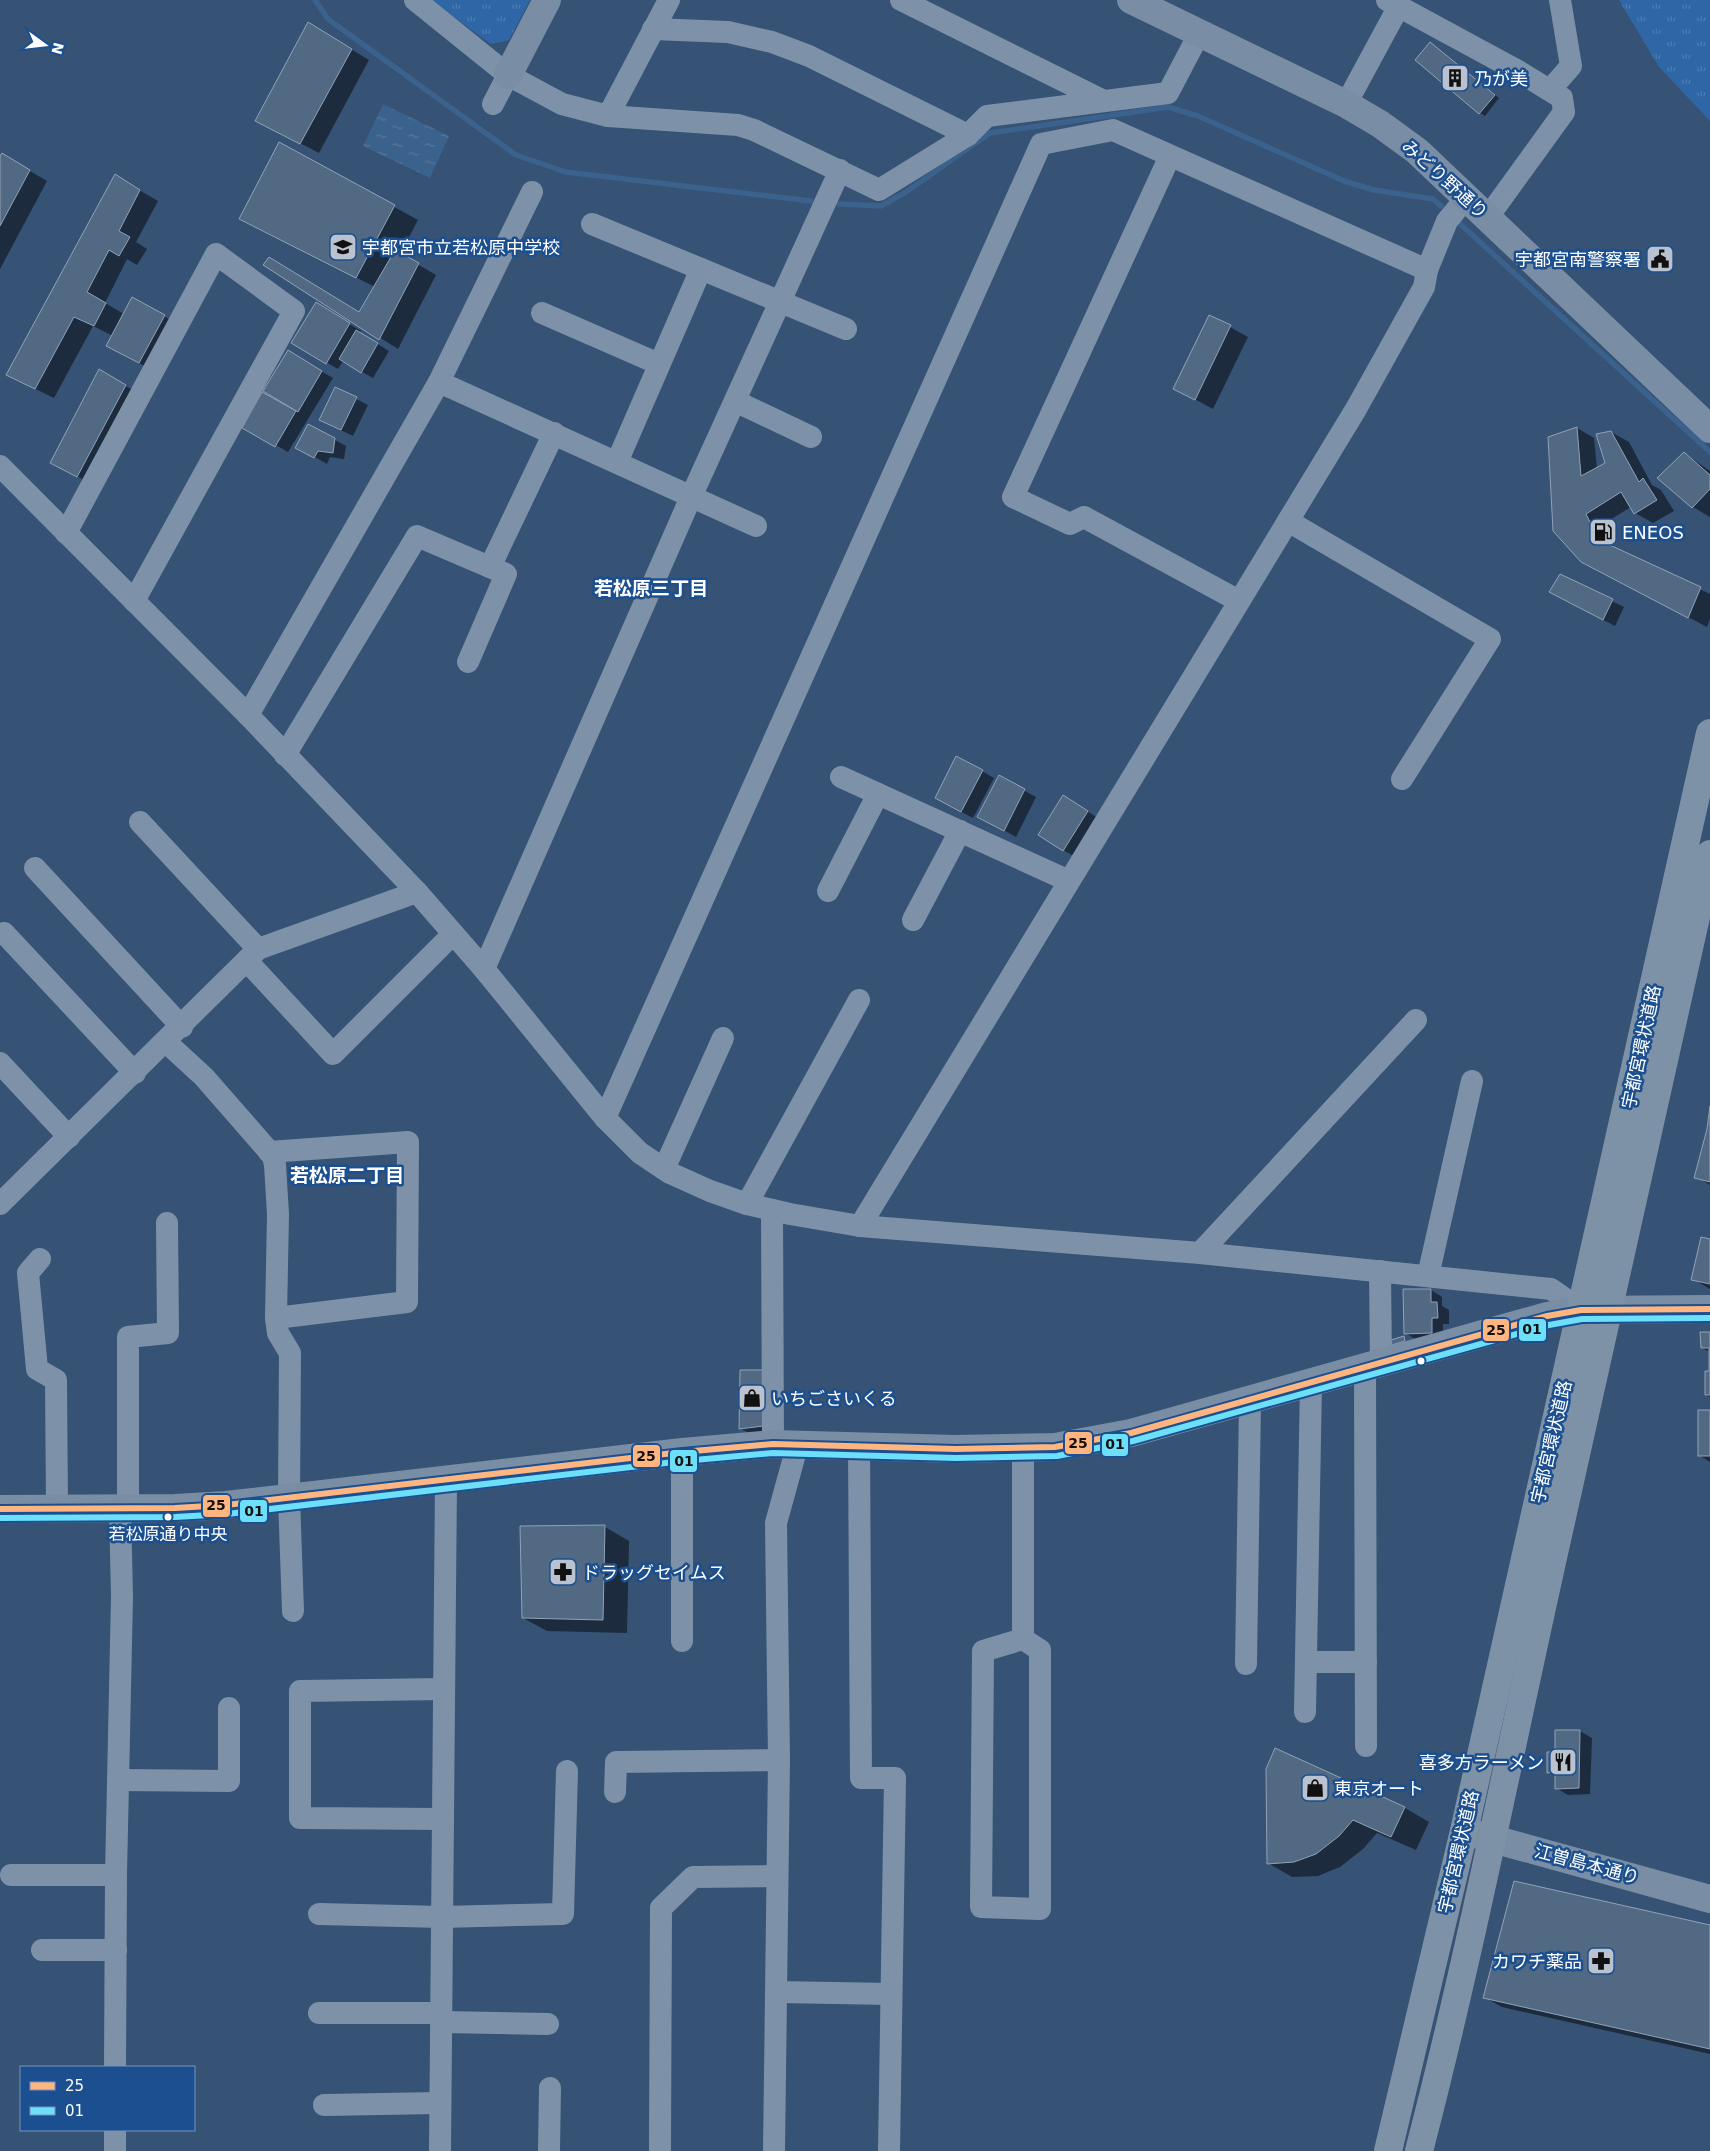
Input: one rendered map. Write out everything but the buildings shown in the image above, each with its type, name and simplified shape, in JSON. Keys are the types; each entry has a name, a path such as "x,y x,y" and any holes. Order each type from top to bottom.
{"highway":[{"name":"宇都宮環状道路","path":"1388,2151 1464,1831 1710,733"},
{"name":"宇都宮環状道路","path":"1419,2151 1493,1838 1710,854"}],"street":[{"path":"415,0 508,75 562,104 608,116 738,125 754,130 879,190 968,134 987,116 1168,93 1199,34"},
{"path":"493,104 547,0"},
{"path":"608,116 669,0"},
{"path":"901,0 1102,100"},
{"name":"みどり野通り","path":"1131,0 1346,104 1380,124 1417,151 1710,429"},
{"path":"1550,90 1571,66 1560,0"},
{"path":"1346,104 1393,3 1562,98 1564,112 1488,217"},
{"path":"653,29 728,32 772,42 808,56 968,134"},
{"path":"605,1118 1041,144 1113,130 1427,270"},
{"path":"1170,156 1013,497 1070,524 1084,517 1239,601"},
{"path":"484,969 691,496 840,170"},
{"path":"248,715 439,382 532,192"},
{"path":"860,1226 1356,409 1424,287 1427,270 1447,221 1467,197"},
{"path":"592,224 846,329"},
{"path":"66,534 216,254 294,310 134,601"},
{"path":"617,462 701,269"},
{"path":"542,313 659,364"},
{"path":"439,382 756,526"},
{"path":"735,401 812,437"},
{"path":"490,567 554,433"},
{"path":"0,466 248,715 417,892 484,969 605,1118 640,1153 664,1168 710,1192 747,1204 860,1226 1200,1253 1551,1288 1581,1310"},
{"path":"1288,521 1490,639 1402,779"},
{"path":"285,755 417,536 506,574 468,662"},
{"path":"840,777 1069,881"},
{"path":"828,891 878,794"},
{"path":"140,822 333,1054 453,934"},
{"path":"913,920 960,831"},
{"path":"35,868 174,1034 204,1077 269,1152 275,1165 278,1214 276,1318 278,1333 290,1352 289,1498 294,1612"},
{"path":"1,1202 135,1073 252,955 417,892"},
{"path":"4,933 135,1073"},
{"path":"747,1204 859,1000"},
{"path":"1200,1253 1416,1020"},
{"path":"664,1168 723,1038"},
{"path":"0,1062 69,1137"},
{"path":"1428,1276 1472,1081"},
{"path":"269,1152 408,1142 407,1302 276,1318"},
{"path":"772,1210 786,1444 776,1523 778,1760 774,2151"},
{"path":"115,2066 116,1875 128,1337 168,1333 167,1223"},
{"path":"40,1259 28,1273 37,1369 56,1380 57,1508"},
{"path":"1366,1746 1366,1662 1373,1365 1380,1271"},
{"path":"0,1509 226,1505 446,1481 682,1452 786,1444 956,1449 1055,1447 1131,1433 1548,1316 1581,1310 1710,1309"},
{"path":"1305,1712 1311,1383"},
{"path":"1246,1664 1250,1401"},
{"path":"859,1445 861,1778 895,1778 889,2151"},
{"path":"1023,1449 1023,1639"},
{"path":"682,1452 682,1640"},
{"path":"440,2151 446,1481"},
{"path":"1023,1639 1040,1650 1040,1909 981,1907 983,1651 1023,1639"},
{"path":"1306,1662 1366,1662"},
{"path":"443,1819 300,1818 300,1691 444,1689"},
{"path":"118,1780 228,1781 228,1708"},
{"path":"615,1792 616,1762 778,1760"},
{"path":"319,1914 442,1917 563,1914 567,1771"},
{"name":"江曽島本通り","path":"1464,1831 1710,1898"},
{"path":"12,1875 116,1875"},
{"path":"660,2151 661,1908 693,1877 777,1876"},
{"path":"42,1950 116,1950"},
{"path":"776,1992 891,1994"},
{"path":"319,2013 548,2024"},
{"path":"549,2151 550,2088"},
{"path":"324,2105 440,2104"},
{"path":"115,2131 115,2151"}],"green space":[{"path":"430,0 530,0 509,40 491,44"},
{"path":"1619,0 1710,0 1710,121 1659,67"}],"water":[{"path":"383,104 449,136 430,178 363,146"}],"waterway":[{"path":"315,0 328,19 516,155 566,172 811,201"},
{"path":"839,204 881,206 906,192 990,133 1168,107 1198,116 1344,181 1374,190 1433,199 1441,206"},
{"path":"1458,222 1710,452"}],"transit line":[{"name":"25","path":"0,1509 175,1508 226,1505 682,1452 773,1444 956,1449 1055,1447 1131,1433 1547,1316 1581,1310 1710,1309"},
{"name":"01","path":"0,1518 175,1517 227,1514 683,1461 773,1453 956,1458 1057,1456 1133,1441 1549,1325 1582,1319 1710,1318"}],"place":[{"name":"乃が美","path":"1455,78"},
{"name":"宇都宮市立若松原中学校","path":"343,247"},
{"name":"宇都宮南警察署","path":"1660,259"},
{"name":"ENEOS","path":"1603,532"},
{"name":"いちごさいくる","path":"752,1398"},
{"name":"若松原通り中央","path":"168,1517"},
{"name":"ドラッグセイムス","path":"563,1572"},
{"name":"喜多方ラーメン","path":"1563,1762"},
{"name":"東京オート","path":"1315,1788"},
{"name":"カワチ薬品","path":"1601,1961"}],"district":[{"name":"若松原三丁目","path":"651,588"},
{"name":"若松原二丁目","path":"347,1175"}]}
